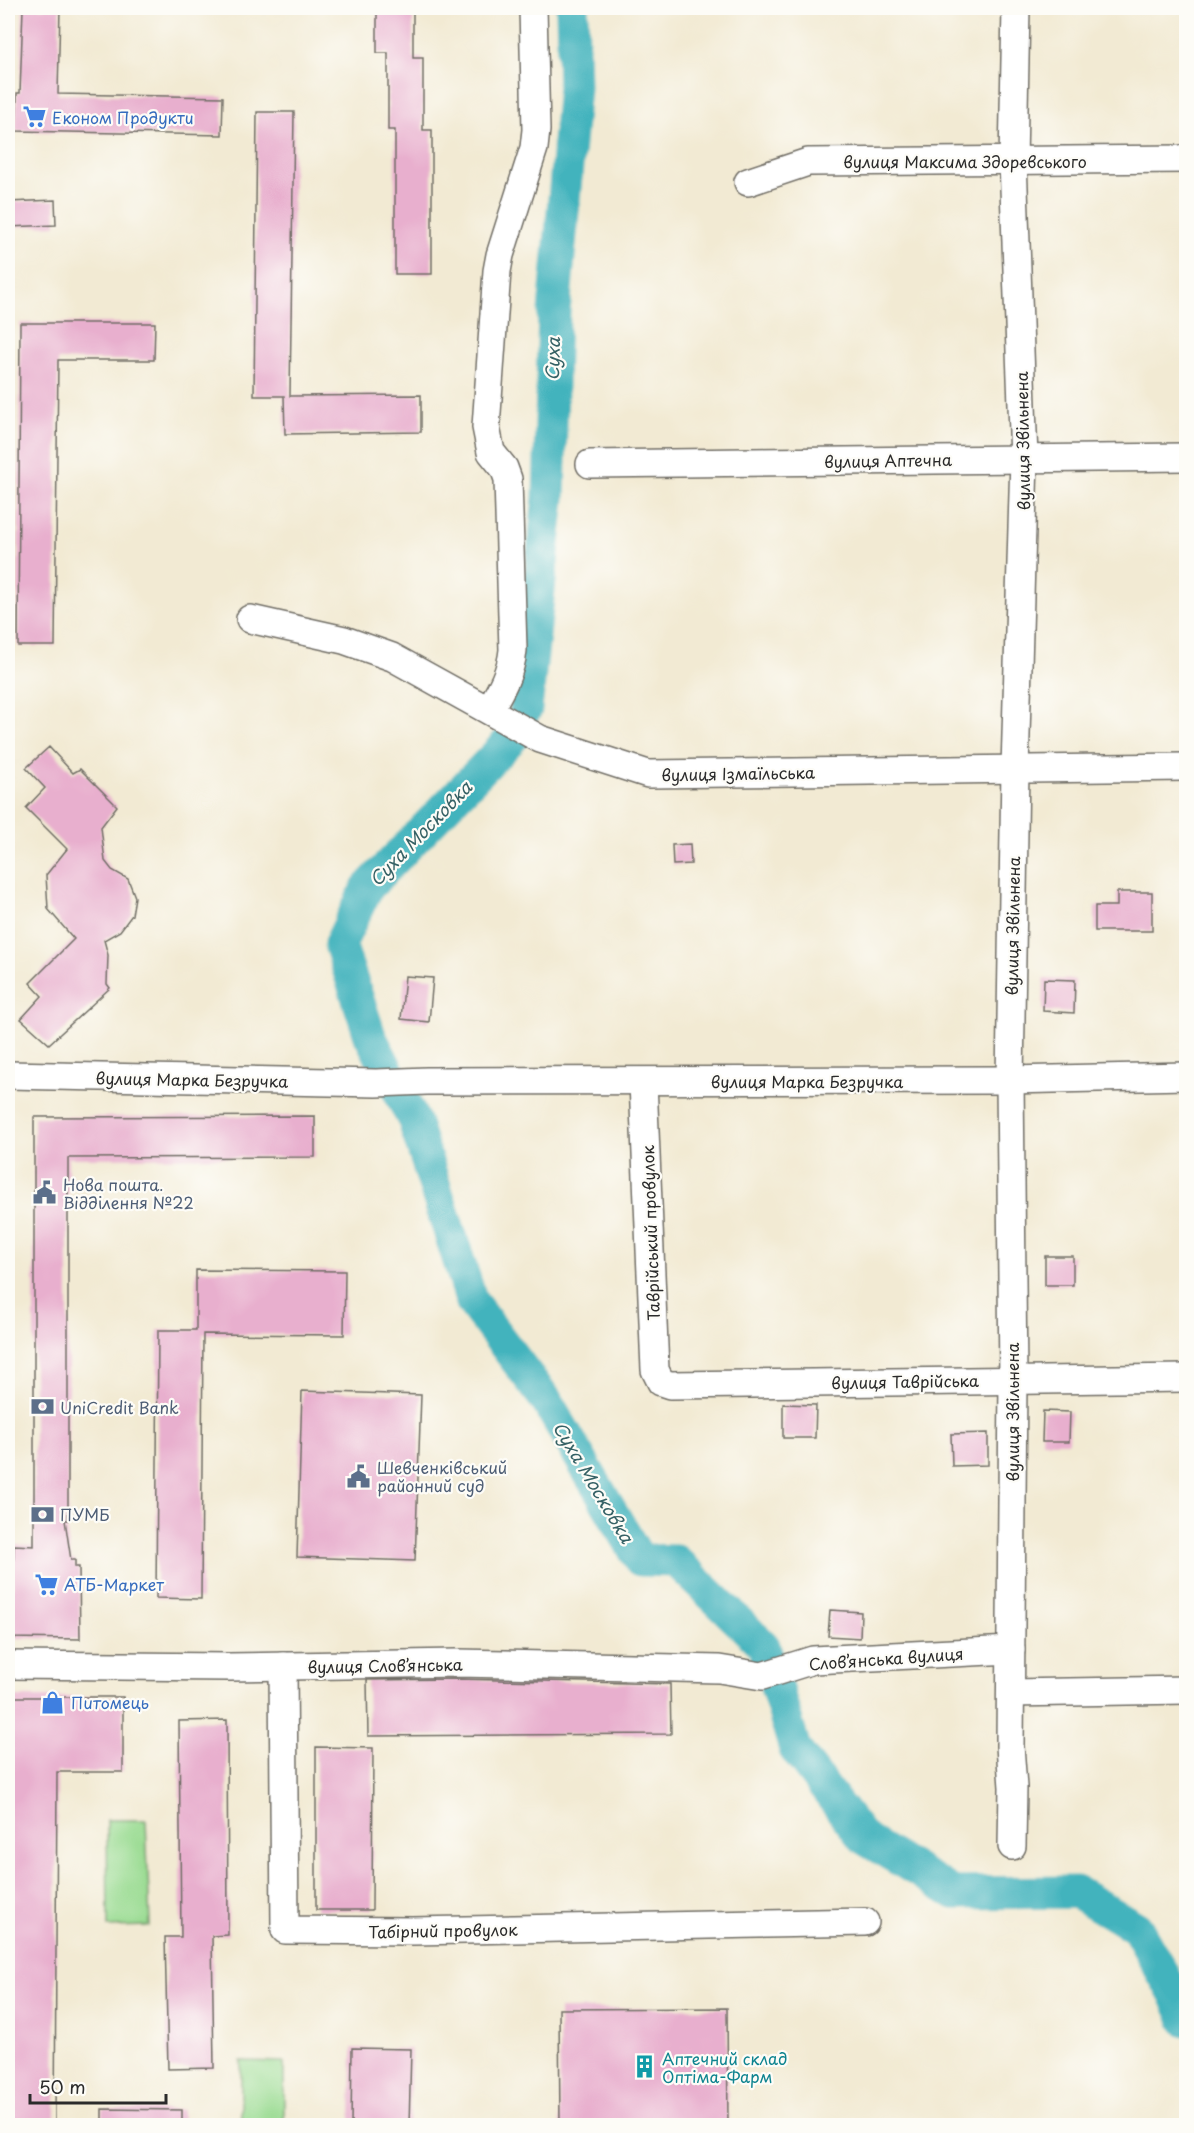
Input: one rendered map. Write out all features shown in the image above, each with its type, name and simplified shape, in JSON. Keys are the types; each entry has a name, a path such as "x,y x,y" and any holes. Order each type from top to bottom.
{"street":[{"path":"489,710 512,663 513,650 508,479 504,468 491,452 487,433 496,271 529,166 536,129 533,8"},
{"name":"вулиця Звільнена","path":"1012,1845 1013,1787 1010,1746 1013,1379 1010,1080 1015,769 1024,459 1013,160 1016,8"},
{"name":"вулиця Максима Здоревського","path":"748,182 808,162 1186,159"},
{"name":"вулиця Аптечна","path":"590,464 1186,457"},
{"name":"вулиця Ізмаїльська","path":"250,619 344,640 392,657 540,739 648,774 1186,767"},
{"name":"вулиця Марка Безручка","path":"8,1075 376,1083 1010,1080 1186,1076"},
{"name":"Таврійський провулок","path":"643,1082 655,1370 661,1382"},
{"name":"вулиця Таврійська","path":"661,1382 670,1384 1186,1378"},
{"name":"Слов’янська вулиця","path":"773,1672 813,1660 1011,1650"},
{"name":"вулиця Слов’янська","path":"8,1665 482,1664 773,1672"},
{"name":"Табірний провулок","path":"283,1666 285,1930 413,1931 865,1922"},
{"path":"1011,1694 1186,1690"}],"green space":[{"path":"107,1820 146,1820 150,1926 108,1927"},
{"path":"241,2061 284,2062 284,2125 241,2125"}],"building":[{"path":"23,8 60,8 58,94 223,97 222,135 16,131 17,93 20,93"},
{"path":"377,8 413,8 413,58 423,58 423,130 432,130 432,274 395,274 395,130 388,130 388,53 377,53"},
{"path":"257,112 294,112 290,396 421,395 421,432 285,434 284,396 254,396"},
{"path":"55,200 56,225 8,227 8,202"},
{"path":"20,323 155,323 154,360 58,360 55,646 18,646"},
{"path":"49,747 73,773 80,769 117,806 101,827 105,861 112,870 128,879 135,897 132,915 120,931 104,940 108,955 107,984 110,988 49,1044 21,1019 42,996 30,983 74,939 48,909 46,875 67,849 26,808 45,788 26,768"},
{"path":"690,844 691,864 673,865 672,845"},
{"path":"1117,892 1152,892 1152,931 1095,931 1095,906 1117,906"},
{"path":"405,976 433,978 429,1022 401,1019"},
{"path":"1044,979 1075,980 1074,1013 1043,1011"},
{"path":"315,1116 315,1157 68,1158 68,1520 65,1520 71,1560 75,1560 75,1567 79,1567 80,1639 8,1638 8,1602 12,1602 14,1545 34,1546 34,1117"},
{"path":"1045,1256 1073,1256 1073,1285 1045,1285"},
{"path":"196,1270 345,1271 344,1335 203,1334 201,1599 156,1598 158,1330 196,1330"},
{"name":"Шевченківський районний суд","path":"302,1391 421,1395 415,1561 297,1557"},
{"path":"783,1404 816,1405 815,1438 783,1438"},
{"path":"1043,1411 1070,1412 1069,1442 1042,1442"},
{"path":"988,1433 988,1465 952,1466 951,1434"},
{"path":"830,1610 861,1612 860,1638 828,1636"},
{"path":"458,1679 670,1684 671,1734 368,1736 367,1680"},
{"path":"8,1697 123,1697 123,1772 57,1772 55,2126 8,2126"},
{"path":"227,1720 228,1935 212,1936 214,2068 168,2069 165,1937 181,1937 179,1721"},
{"path":"316,1747 373,1748 372,1910 316,1910"},
{"name":"Аптечний склад Оптіма-Фарм","path":"727,2008 728,2126 560,2126 559,2009"},
{"path":"352,2048 411,2049 409,2126 351,2126"},
{"path":"102,2109 182,2110 182,2126 102,2126"}],"waterway":[{"name":"Суха","path":"526,709 549,498 554,312 574,87 572,8"},
{"name":"Суха Московка","path":"513,737 367,888 340,944 370,1036 414,1121 472,1302 546,1400 640,1560 676,1561 764,1646 795,1749 863,1838 954,1893 1076,1892 1137,1928 1177,1999 1186,2020"}],"place":[{"name":"Економ Продукти","path":"34,117"},
{"name":"Нова пошта. Відділення №22","path":"45,1193"},
{"name":"UniCredit Bank","path":"42,1407"},
{"name":"Шевченківський районний суд","path":"359,1476"},
{"name":"ПУМБ","path":"42,1514"},
{"name":"АТБ-Маркет","path":"46,1584"},
{"name":"Питомець","path":"53,1702"},
{"name":"Аптечний склад Оптіма-Фарм","path":"644,2067"}]}
